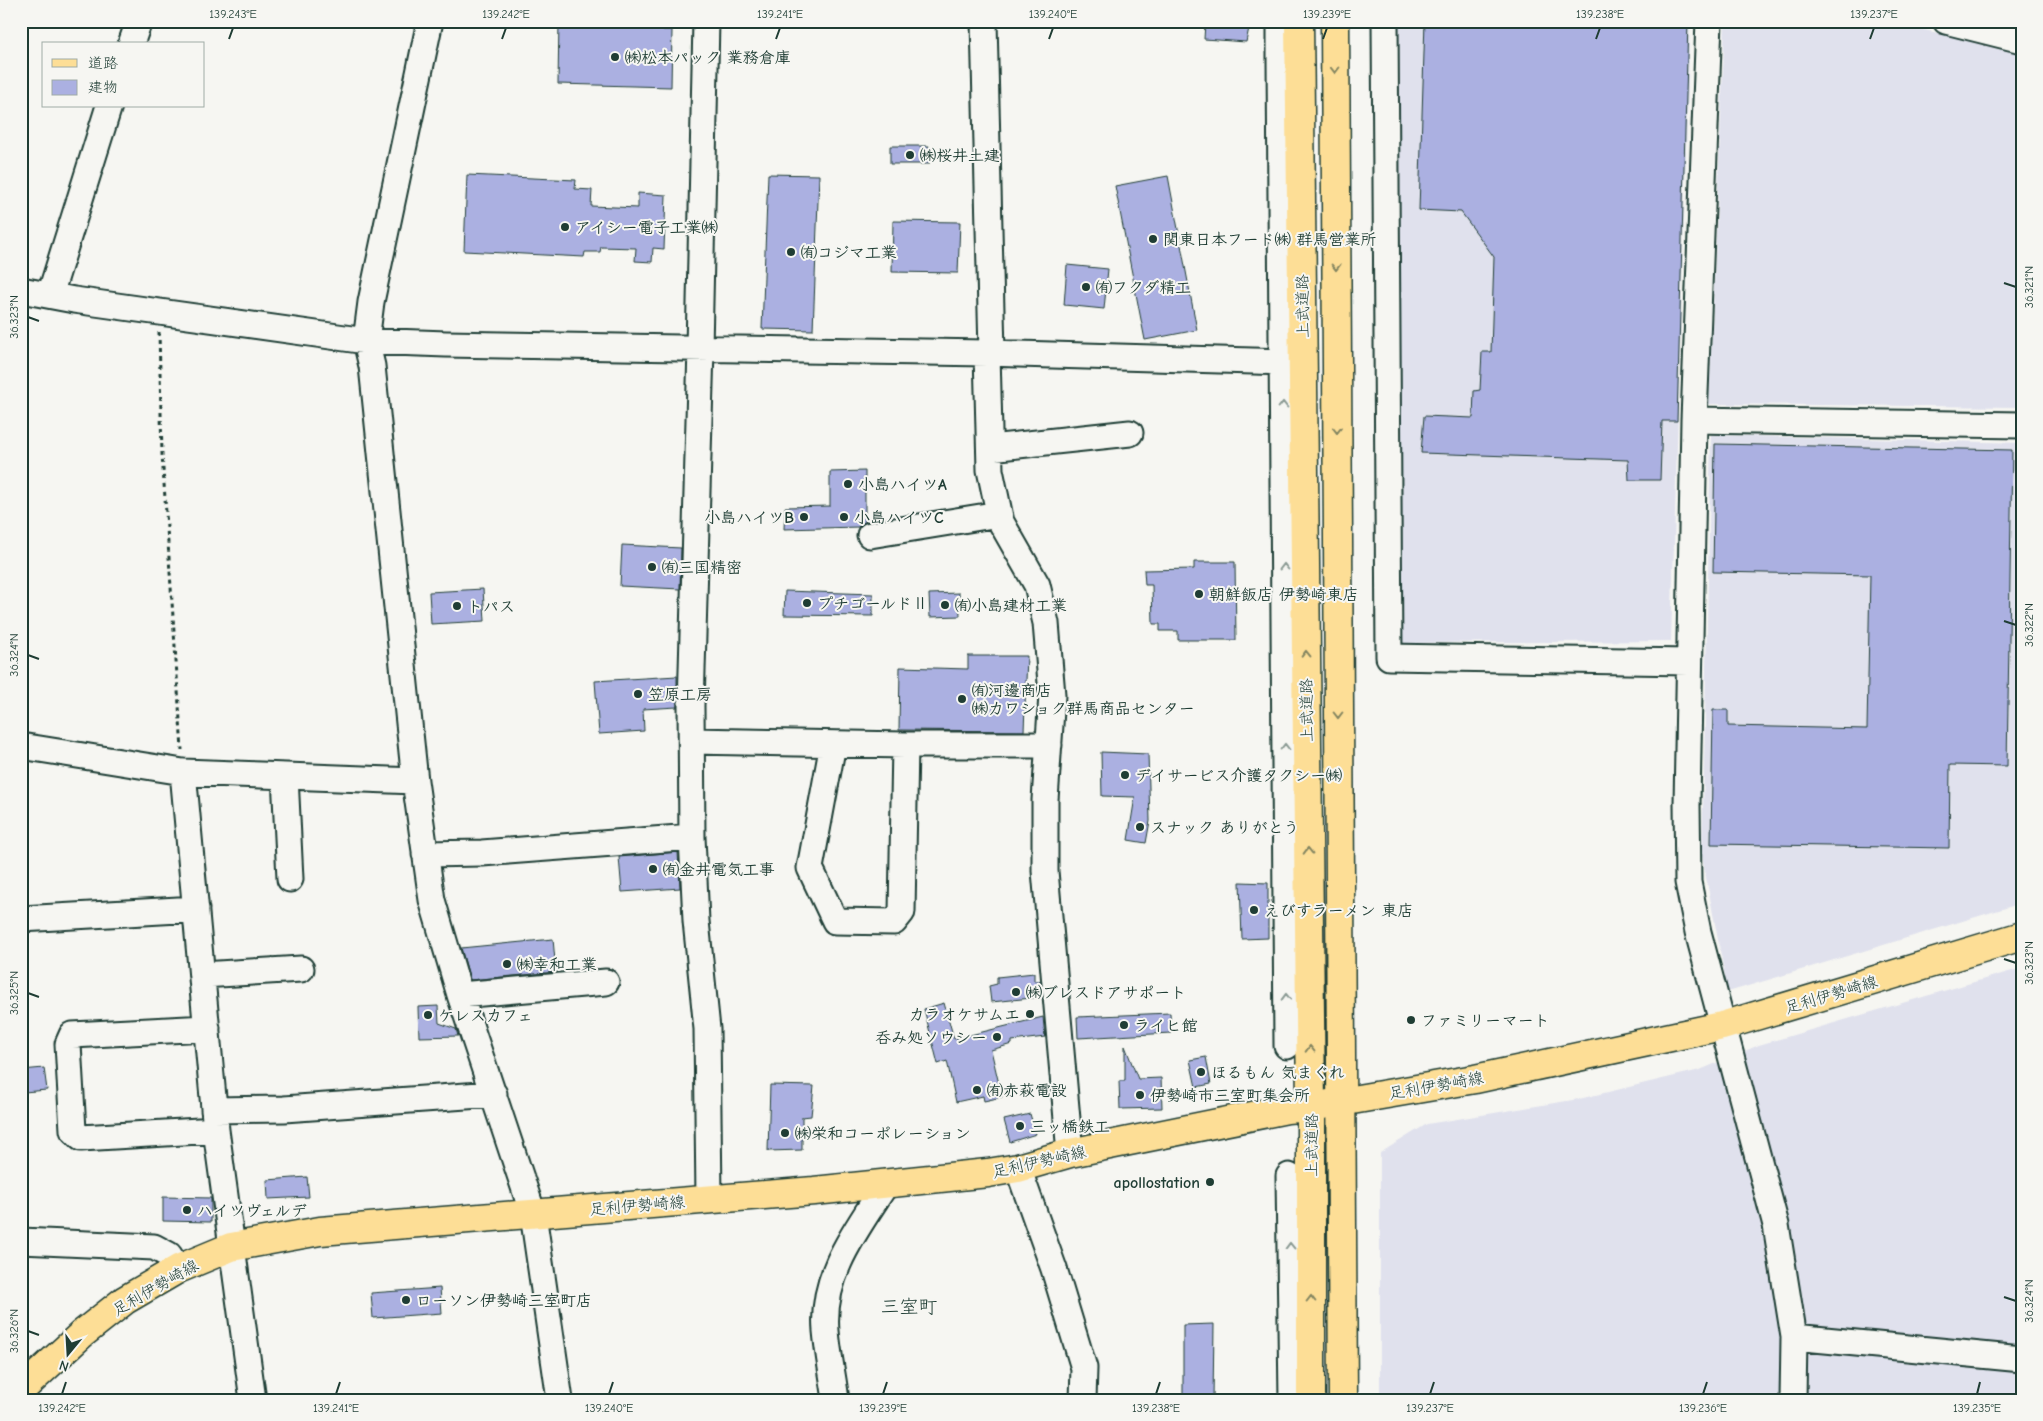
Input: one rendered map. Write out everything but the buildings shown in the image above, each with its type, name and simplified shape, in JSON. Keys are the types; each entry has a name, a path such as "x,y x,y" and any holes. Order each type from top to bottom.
{"main road":[{"name":"上武道路","path":"1299,21 1311,1107 1311,1400"},
{"name":"上武道路","path":"1335,21 1343,1400"},
{"name":"足利伊勢崎線","path":"21,1390 82,1334 118,1306 178,1269 231,1247 320,1231 886,1184 1018,1168 1070,1153 1287,1109 1311,1107 1475,1079 1722,1026 2022,936"}],"street":[{"path":"132,42 138,21"},
{"path":"430,21 371,302 366,341 373,376 415,781 432,900 460,995 533,1214 552,1330 560,1400"},
{"path":"706,21 692,741 692,836 696,921 707,1029 709,1199"},
{"path":"984,21 990,353 990,470 1001,522 1037,585 1046,623 1052,695 1045,800 1045,871 1070,1153"},
{"path":"1285,21 1280,29 1287,1046"},
{"path":"1385,21 1389,657 1689,662"},
{"path":"1709,21 1694,420 1686,844 1688,882 1698,932 1722,1026 1776,1225 1794,1337 1793,1400"},
{"path":"1946,21 2022,40"},
{"path":"50,295 108,108"},
{"path":"21,290 159,312 366,341 990,353 1283,362"},
{"path":"1694,420 2022,425"},
{"path":"990,448 1130,433"},
{"path":"870,536 999,514"},
{"path":"692,741 905,745 1049,745"},
{"path":"833,744 810,868 835,920 884,922 894,922 902,912 905,745"},
{"path":"21,746 183,772 415,781"},
{"path":"183,772 215,1120 253,1400"},
{"path":"285,776 290,878"},
{"path":"425,854 482,853 692,836"},
{"path":"1285,872 1308,903"},
{"path":"21,919 196,910"},
{"path":"202,975 301,970"},
{"path":"460,995 606,982"},
{"path":"207,1028 72,1035 68,1044 73,1130 81,1138 284,1109 494,1094"},
{"path":"1018,1168 1054,1269 1084,1368 1082,1400"},
{"path":"1289,1176 1292,1400"},
{"path":"836,1400 826,1330 830,1282 838,1261 886,1184"},
{"path":"21,1241 154,1247 169,1255 178,1269"},
{"path":"1292,1364 1311,1334"},
{"path":"1794,1337 2022,1359"}],"path":[{"path":"159,312 162,454 183,772"}],"shaded area":[{"path":"1396,21 1690,21 1671,641 1400,643"},
{"path":"1725,21 1887,21 2022,53 2022,407 1709,404"},
{"path":"1711,435 2022,443 2022,903 1728,992 1702,856"},
{"path":"2022,968 2022,1400 1380,1400 1380,1153 1427,1124 1579,1099 1700,1070 1759,1045"}],"place":[{"name":"㈱松本パック 業務倉庫","path":"615,57"},
{"name":"㈱桜井土建","path":"910,155"},
{"name":"アイシー電子工業㈱","path":"565,227"},
{"name":"関東日本フード㈱ 群馬営業所","path":"1153,239"},
{"name":"㈲コジマ工業","path":"791,252"},
{"name":"㈲フクダ精工","path":"1086,287"},
{"name":"小島ハイツA","path":"848,484"},
{"name":"小島ハイツB","path":"804,517"},
{"name":"小島ハイツC","path":"844,517"},
{"name":"㈲三国精密","path":"652,567"},
{"name":"朝鮮飯店 伊勢崎東店","path":"1199,594"},
{"name":"プチゴールドⅡ","path":"807,603"},
{"name":"㈲小島建材工業","path":"945,605"},
{"name":"トパス","path":"457,606"},
{"name":"笠原工房","path":"638,694"},
{"name":"㈲河邊商店 ㈱カワショク群馬商品センター","path":"962,699"},
{"name":"デイサービス介護タクシー㈱","path":"1125,775"},
{"name":"スナック ありがとう","path":"1140,827"},
{"name":"㈲金井電気工事","path":"653,869"},
{"name":"えびすラーメン 東店","path":"1254,910"},
{"name":"㈱幸和工業","path":"507,964"},
{"name":"㈱ブレスドアサポート","path":"1016,992"},
{"name":"カラオケサムエ","path":"1030,1014"},
{"name":"ケレスカフェ","path":"428,1015"},
{"name":"ファミリーマート","path":"1411,1020"},
{"name":"ライヒ館","path":"1124,1025"},
{"name":"呑み処ソウシー","path":"997,1037"},
{"name":"ほるもん 気まぐれ","path":"1201,1072"},
{"name":"㈲赤萩電設","path":"977,1090"},
{"name":"伊勢崎市三室町集会所","path":"1140,1095"},
{"name":"三ッ橋鉄工","path":"1020,1126"},
{"name":"㈱栄和コーポレーション","path":"785,1133"},
{"name":"apollostation","path":"1210,1182"},
{"name":"ハイツヴェルデ","path":"187,1210"},
{"name":"ローソン伊勢崎三室町店","path":"406,1300"}],"district":[{"name":"三室町","path":"909,1306"}]}
